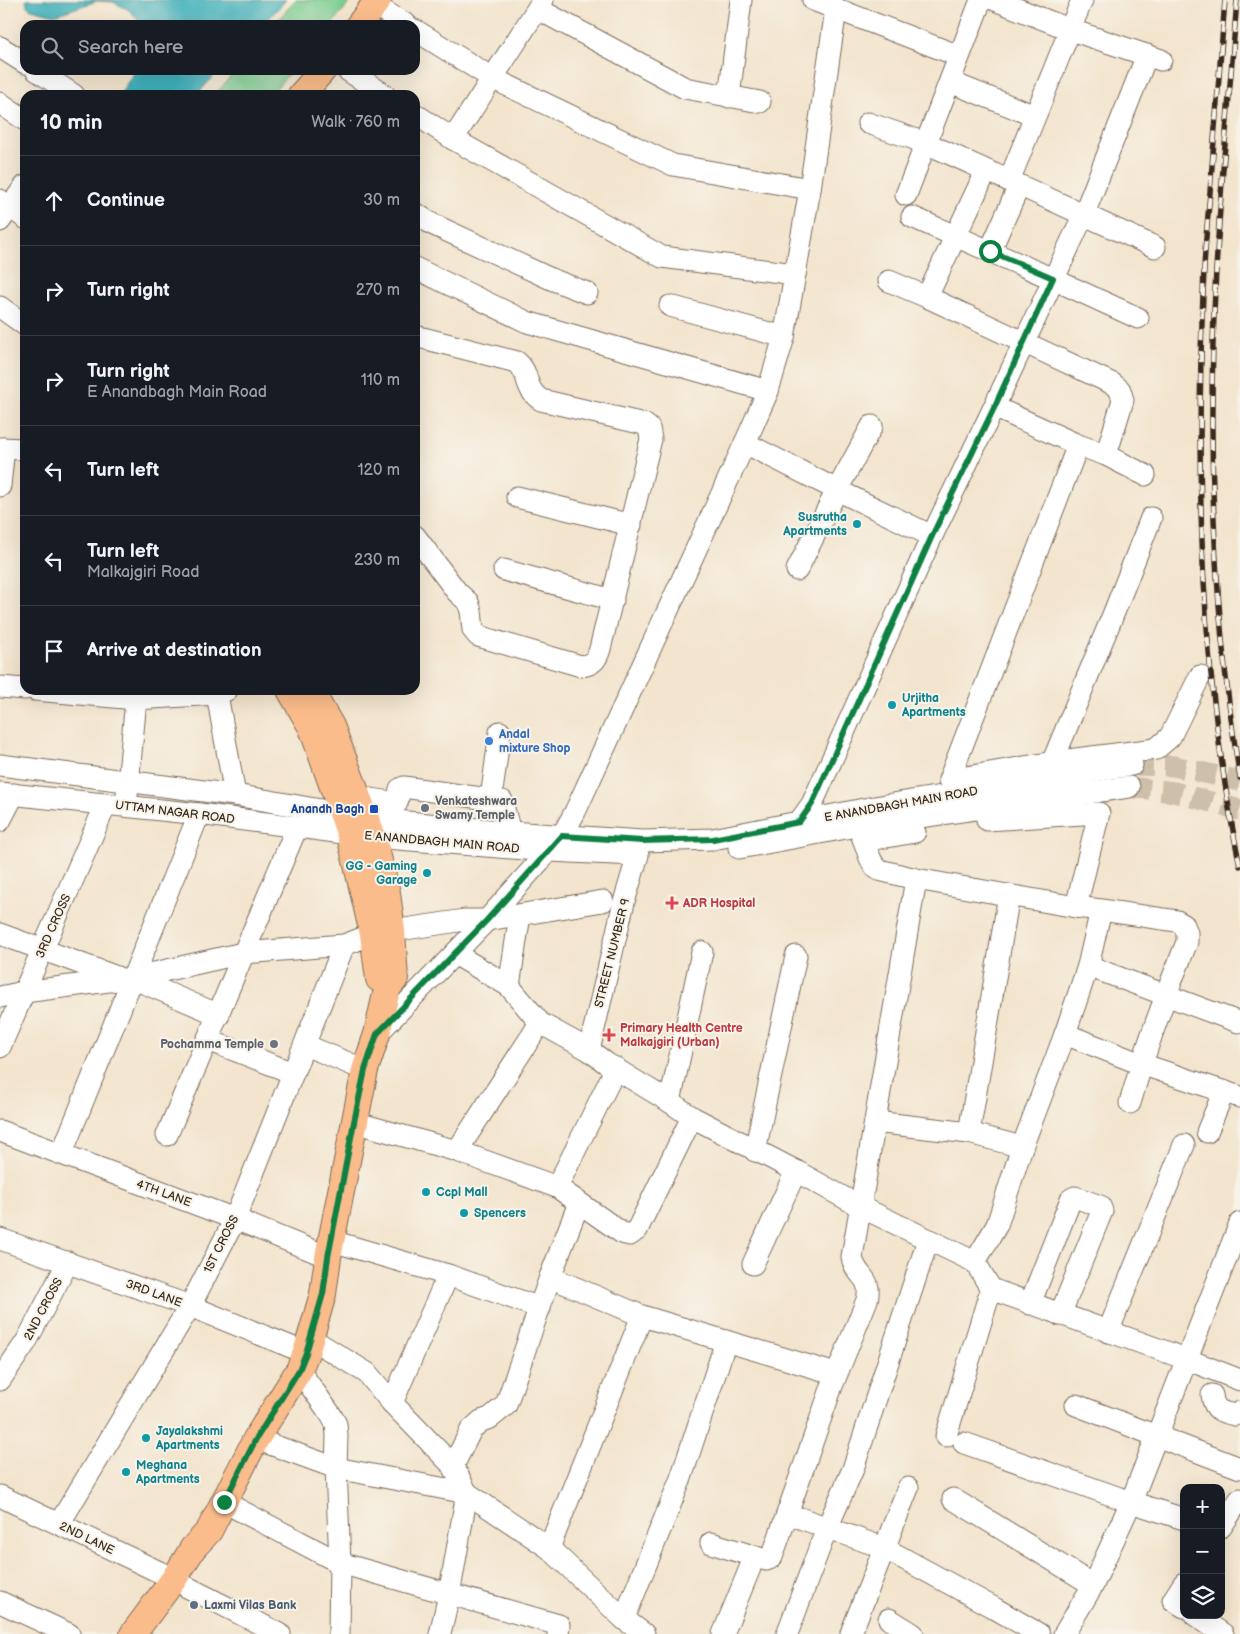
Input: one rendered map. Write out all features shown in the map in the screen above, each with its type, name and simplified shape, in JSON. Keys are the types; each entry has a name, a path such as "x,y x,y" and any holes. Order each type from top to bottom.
{"main road":[{"path":"305,90 318,75"},
{"path":"154,1634 181,1583 193,1548 209,1530 256,1439 305,1354 323,1294 365,1070 377,1034 387,989 394,979 383,933 387,893 358,820 312,728 293,695"},
{"path":"313,695 331,726 358,820"},
{"path":"132,1634 181,1583"}],"street":[{"path":"728,97 741,0"},
{"path":"813,0 959,56"},
{"path":"906,195 981,0"},
{"path":"799,822 812,804 932,536 1084,214 1154,57 1070,30 1016,4 995,0"},
{"path":"990,251 1035,116 1082,0"},
{"path":"453,139 540,5 685,88 760,102"},
{"path":"377,1034 487,920 556,843 575,812 768,391 784,337 796,274 836,9"},
{"path":"370,10 395,20"},
{"path":"420,33 492,78 673,165 810,189"},
{"path":"0,47 20,60"},
{"path":"44,75 66,90"},
{"path":"355,75 377,90"},
{"path":"950,82 1035,116"},
{"path":"0,103 20,117"},
{"path":"420,117 453,139 662,257 796,274"},
{"path":"868,123 926,143 1154,247"},
{"path":"927,297 986,170"},
{"path":"9,211 20,194"},
{"path":"420,216 441,228 551,279 586,293"},
{"path":"912,217 1053,278 1138,318"},
{"path":"420,270 527,322 768,391"},
{"path":"889,281 1113,384 1120,390 1123,400 1106,455"},
{"path":"670,306 784,337"},
{"path":"0,307 20,321"},
{"path":"420,337 517,362 524,371 531,391 541,400 640,423 649,428 651,439 598,655 593,663 581,666 478,636 473,630 472,611 468,602 457,592 420,543"},
{"path":"994,408 1078,445 1106,455 1145,475"},
{"path":"797,570 872,426"},
{"path":"745,442 837,490 932,536"},
{"path":"949,780 1078,445"},
{"path":"0,486 2,448 20,449"},
{"path":"517,497 630,525"},
{"path":"1052,762 1151,518"},
{"path":"504,570 612,600"},
{"path":"812,804 870,797 949,780 1052,762 1156,749 1170,737 1200,676"},
{"path":"0,687 20,689"},
{"path":"91,695 136,699 185,695"},
{"path":"222,695 234,796"},
{"name":"3RD CROSS","path":"0,1047 43,950 128,781 136,699"},
{"path":"491,799 500,732"},
{"name":"UTTAM NAGAR ROAD","path":"0,765 234,796 358,820"},
{"name":"E ANANDBAGH MAIN ROAD","path":"358,820 510,832 556,843 713,839 874,807 1132,765"},
{"path":"358,820 397,802 400,789 404,787 502,801 510,832"},
{"name":"E ANANDBAGH MAIN ROAD","path":"358,820 556,843 638,855 715,852 801,838 861,833 1129,787"},
{"path":"0,821 7,794"},
{"name":"UTTAM NAGAR ROAD","path":"7,794 199,814 297,827 358,820"},
{"path":"1076,907 1099,813 986,820 861,833 874,866 879,870 916,879 1076,907 1177,921 1184,925 1187,933 1187,942 1165,996 1141,1064 1130,1103"},
{"path":"62,1154 126,978 199,814"},
{"path":"167,1135 297,827"},
{"name":"STREET NUMBER 9","path":"589,1050 624,902 638,855"},
{"path":"712,1543 766,1560 772,1557 836,1374 869,1291 866,1280 854,1267 852,1257 916,879"},
{"path":"968,1132 1009,895"},
{"path":"0,997 126,978 243,953 344,945 383,933 465,920 487,920 603,902"},
{"path":"975,1262 997,1225 1022,1147 1065,1034 1088,966 1101,910"},
{"path":"509,986 520,915"},
{"path":"0,934 126,978 219,1015"},
{"name":"1ST CROSS","path":"59,1524 190,1306 235,1219 344,945"},
{"path":"670,1102 702,952"},
{"path":"455,954 509,986 540,1023 589,1050 692,1117 861,1207 975,1262 990,1289 1240,1380"},
{"path":"755,1150 796,956"},
{"path":"1088,966 1238,1022"},
{"path":"457,1151 540,1023"},
{"path":"1065,1034 1141,1064 1232,1094 1207,1132"},
{"path":"208,1040 292,1073"},
{"path":"305,1045 365,1070"},
{"path":"557,1187 616,1068"},
{"path":"354,1122 457,1151 557,1187 622,1233 630,1235 637,1230 692,1117"},
{"path":"875,1122 968,1132 1022,1147"},
{"name":"4TH LANE","path":"0,1131 235,1219 330,1249 448,1275 540,1308"},
{"path":"1108,1332 1184,1145"},
{"path":"753,1264 796,1171"},
{"path":"1030,1304 1070,1199 1075,1197 1100,1206 1102,1211 1060,1315"},
{"path":"453,1466 472,1430 481,1421 490,1418 506,1406 550,1277 579,1203"},
{"path":"1068,1633 1094,1585 1131,1502 1240,1223"},
{"name":"3RD LANE","path":"0,1239 190,1306 305,1354 367,1373 392,1403 453,1466 466,1493"},
{"path":"787,1634 827,1528 852,1469 928,1240"},
{"name":"2ND CROSS","path":"0,1380 26,1342 68,1262"},
{"path":"392,1403 448,1275"},
{"path":"550,1277 642,1316 836,1374"},
{"path":"990,1289 955,1440 1180,1518"},
{"path":"549,1548 642,1316"},
{"path":"624,1619 681,1478 726,1341"},
{"path":"305,1354 336,1424 340,1563 339,1634"},
{"path":"1212,1395 1213,1403 1218,1410 1235,1414 1240,1412"},
{"path":"1076,1405 1240,1468"},
{"path":"256,1439 336,1468 466,1493 549,1548 624,1619 644,1634"},
{"path":"851,1633 908,1488"},
{"path":"440,1634 449,1595 466,1493"},
{"name":"2ND LANE","path":"0,1496 181,1583 280,1634"},
{"path":"953,1499 1094,1585"},
{"path":"1225,1521 1240,1499"},
{"path":"224,1502 340,1563 559,1625 558,1634"},
{"path":"800,1518 884,1548 1039,1634"},
{"path":"723,1634 750,1568"},
{"path":"1180,1589 1173,1600 1180,1604"},
{"path":"0,1602 69,1634"},
{"path":"1202,1619 1223,1634"},
{"path":"889,1620 913,1634"}],"green space":[{"path":"295,0 352,0 335,20 278,20"},
{"path":"232,75 288,75 274,90 219,90"}],"water":[{"path":"26,0 286,0 268,20 138,20 129,10 113,2 97,1 55,15 31,9 27,6"},
{"path":"132,75 215,75 201,90 123,90"}],"tunnel":[{"path":"1132,765 1174,766 1240,781"},
{"path":"1129,787 1174,792 1240,810"}],"railway":[{"path":"1225,0 1205,259 1201,345 1201,494 1208,644 1226,792 1240,866"},
{"path":"1237,0 1216,270 1213,333 1212,461 1214,524 1223,652 1240,778"}],"place":[{"name":"Susrutha Apartments","path":"857,524"},
{"name":"Urjitha Apartments","path":"892,705"},
{"name":"Andal mixture Shop","path":"489,741"},
{"name":"Venkateshwara Swamy Temple","path":"425,808"},
{"name":"Anandh Bagh","path":"374,809"},
{"name":"GG - Gaming Garage","path":"427,873"},
{"name":"ADR Hospital","path":"672,903"},
{"name":"Primary Health Centre Malkajgiri (Urban)","path":"609,1035"},
{"name":"Pochamma Temple","path":"274,1044"},
{"name":"Ccpl Mall","path":"426,1192"},
{"name":"Spencers","path":"464,1213"},
{"name":"Jayalakshmi Apartments","path":"146,1438"},
{"name":"Meghana Apartments","path":"126,1472"},
{"name":"Laxmi Vilas Bank","path":"194,1605"}],"route":[{"path":"224,1502 256,1439 299,1370 306,1353 323,1294 328,1257 365,1070 377,1034 487,920 562,836 642,841 713,839 799,822 812,804 932,536 994,408 1053,278 990,251"}]}
